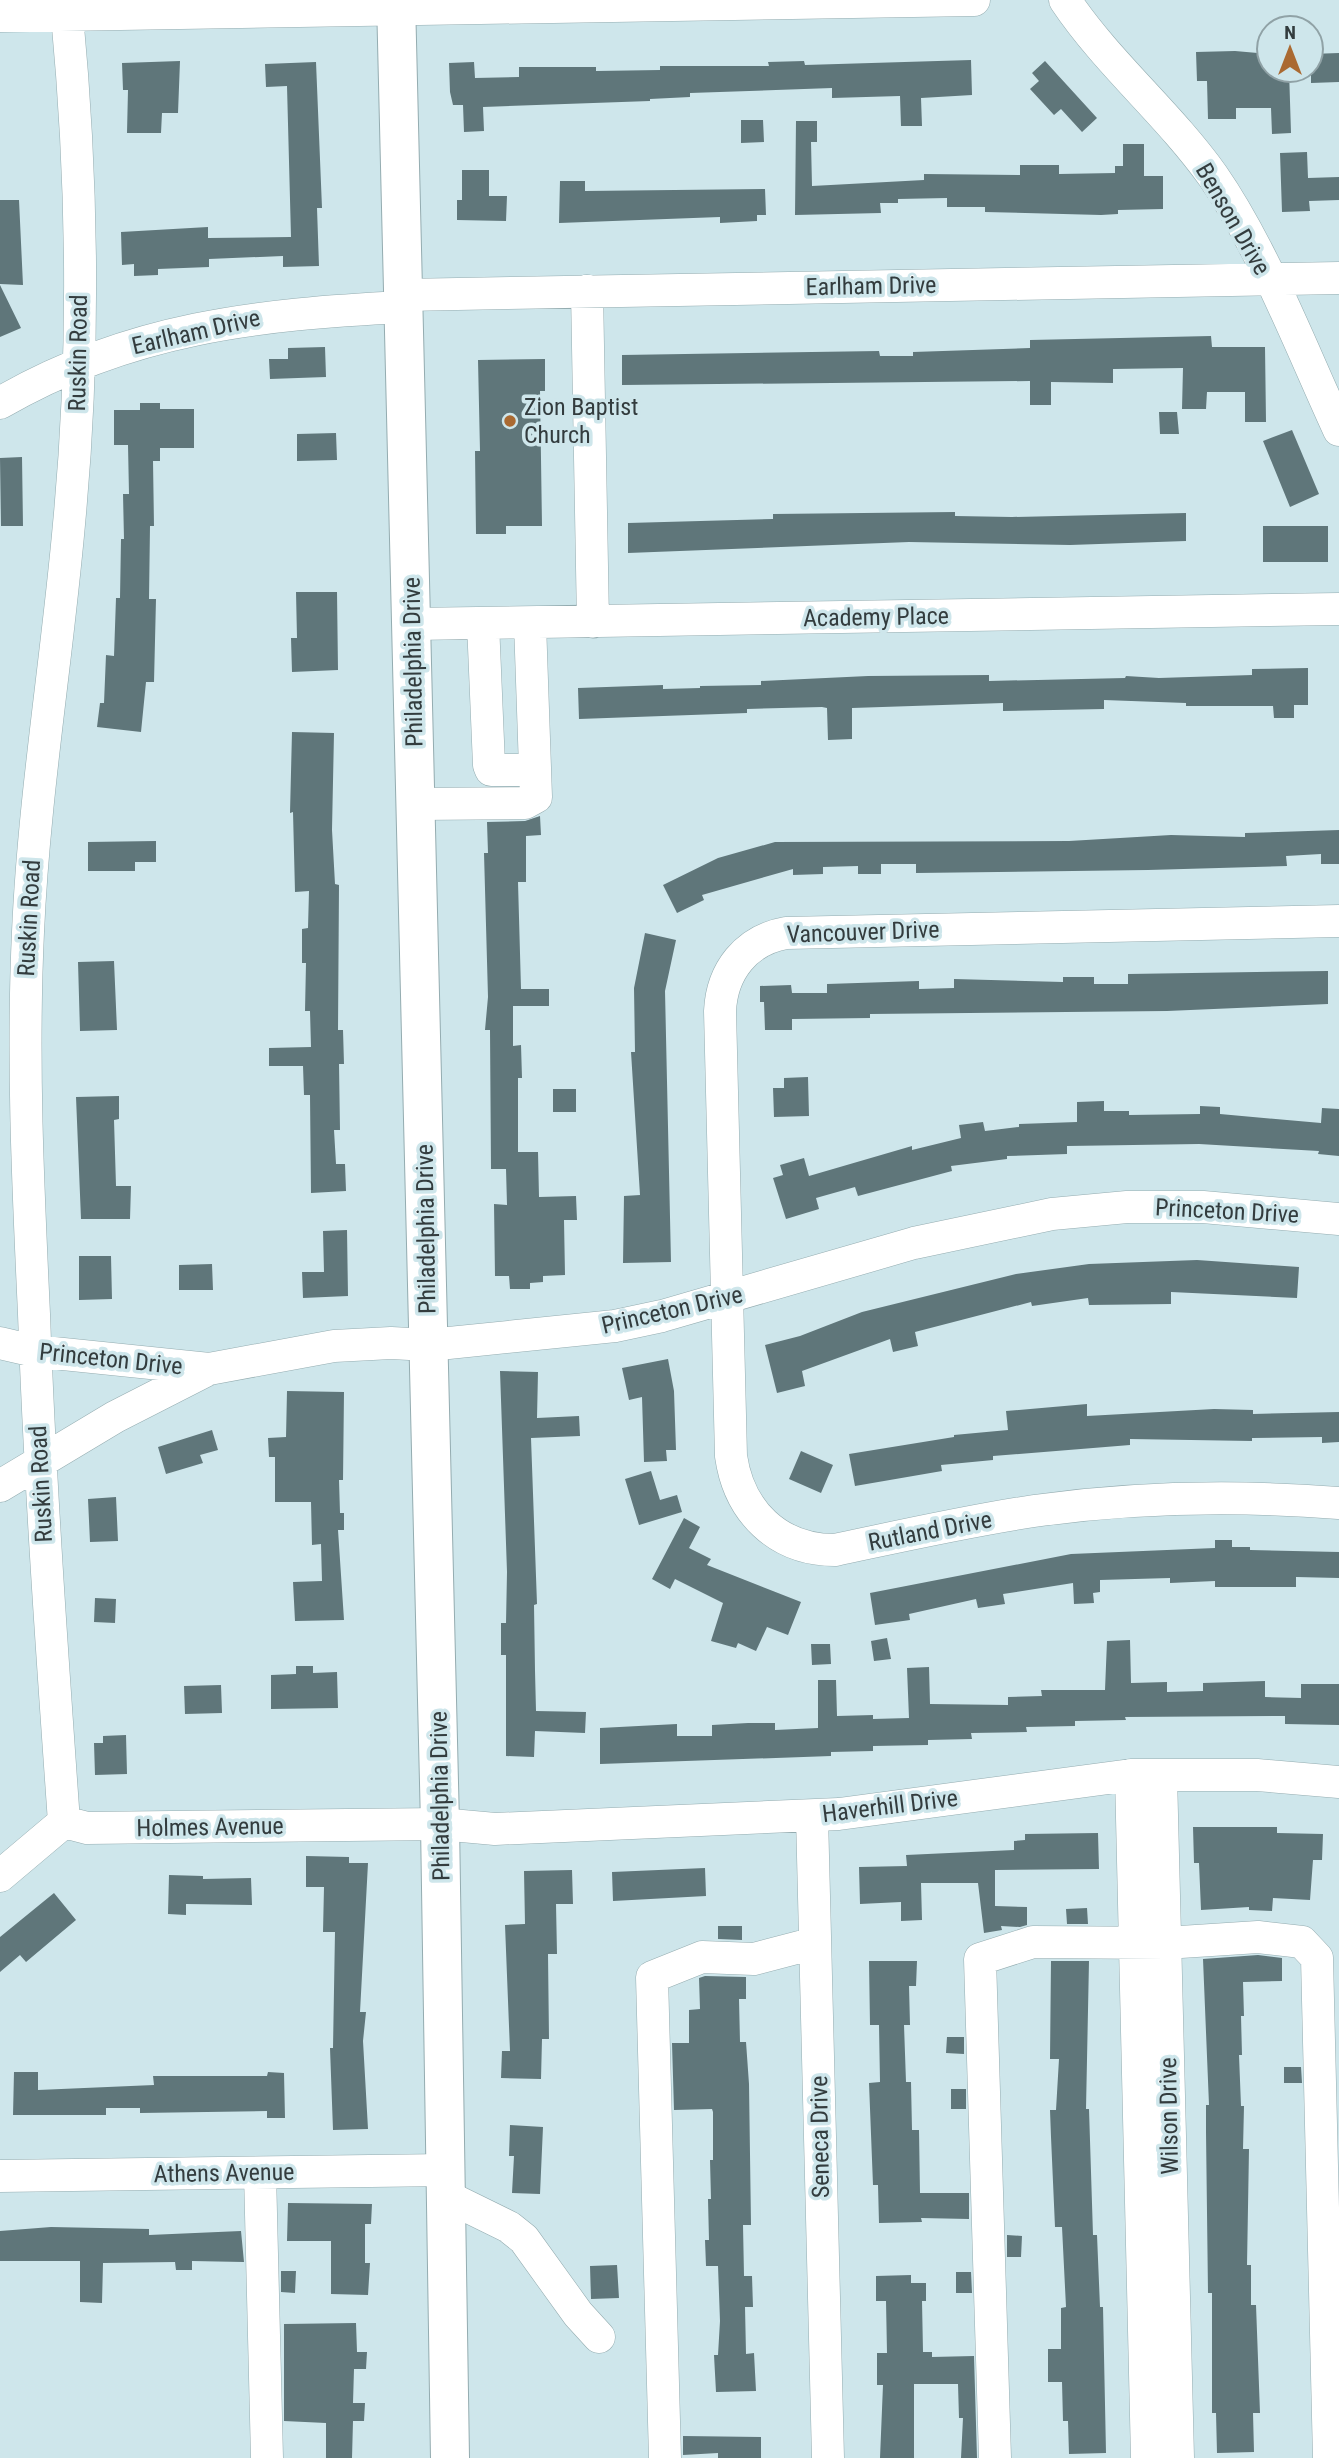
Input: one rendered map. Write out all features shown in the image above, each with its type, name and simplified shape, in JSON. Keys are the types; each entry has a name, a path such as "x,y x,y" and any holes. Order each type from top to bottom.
{"main road":[{"name":"Philadelphia Drive","path":"397,5 448,2184 450,2458"}],"street":[{"path":"0,16 248,6 974,0"},
{"name":"Benson Drive","path":"1065,0 1091,39 1213,177 1268,279 1339,430"},
{"name":"Ruskin Road","path":"64,1822 39,1461 25,1099 28,933 39,780 69,524 78,366 78,199 67,15"},
{"name":"Earlham Drive","path":"0,403 78,366 178,333 240,319 404,301 587,291 1339,278"},
{"path":"587,291 593,622"},
{"name":"Academy Place","path":"412,624 1339,609"},
{"path":"484,623 489,765 491,770 536,770"},
{"path":"416,804 532,802 537,791 530,623"},
{"name":"Vancouver Drive","path":"727,1298 721,997 726,979 739,956 755,944 786,933 1339,921"},
{"name":"Princeton Drive","path":"0,1343 34,1351 209,1369 334,1346 391,1343 429,1345 615,1326 727,1298 914,1243 1052,1214 1140,1207 1203,1206 1339,1219"},
{"name":"Rutland Drive","path":"727,1298 731,1456 734,1477 743,1501 757,1520 782,1537 807,1548 835,1550 1035,1511 1128,1501 1204,1498 1339,1503"},
{"path":"0,1486 39,1461 209,1369"},
{"name":"Haverhill Drive","path":"440,1824 495,1829 811,1816 925,1804 1057,1783 1146,1775 1256,1775 1339,1782"},
{"name":"Wilson Drive","path":"1146,1775 1150,1943 1147,2458"},
{"name":"Seneca Drive","path":"811,1816 828,2458"},
{"path":"0,1876 64,1822"},
{"name":"Holmes Avenue","path":"64,1822 87,1828 440,1824"},
{"path":"995,2458 980,1959 1034,1941 1150,1943 1258,1937 1302,1941 1317,1958 1329,2458"},
{"path":"665,2458 652,1977 702,1957 754,1959 815,1943"},
{"name":"Wilson Drive","path":"1150,1943 1178,2458"},
{"path":"260,2173 267,2458"},
{"name":"Athens Avenue","path":"0,2176 260,2173 448,2184"},
{"path":"448,2184 524,2239 578,2314 599,2337"}],"building":[{"path":"1196,52 1255,53 1255,84 1289,84 1291,133 1272,134 1271,108 1236,108 1236,119 1208,119 1207,81 1197,81"},
{"path":"1339,53 1339,82 1325,82 1325,54"},
{"path":"971,60 972,95 921,98 922,126 901,126 900,96 832,98 832,88 690,93 690,97 650,101 483,107 484,131 464,132 463,105 453,105 450,92 449,63 474,62 475,78 519,77 519,67 596,67 596,71 660,70 660,66 769,66 768,62 804,61 805,65"},
{"path":"180,61 178,113 162,113 161,133 127,133 128,90 123,90 122,63"},
{"path":"1045,61 1097,118 1082,132 1061,109 1054,115 1030,89 1039,81 1032,73"},
{"path":"316,62 322,208 317,208 319,266 283,267 283,256 209,259 209,267 158,269 158,275 134,276 134,264 122,265 121,232 208,227 208,238 291,237 287,86 266,87 265,64"},
{"path":"741,120 763,120 764,142 741,143"},
{"path":"796,121 817,121 817,142 811,142 812,186 924,180 924,174 1020,175 1020,165 1059,165 1059,174 1115,173 1115,166 1123,166 1123,144 1144,144 1144,176 1163,176 1163,209 1118,210 1118,214 1101,215 985,212 985,207 947,207 947,198 898,199 898,203 880,203 881,213 795,215"},
{"path":"1307,152 1308,178 1339,177 1339,200 1309,201 1310,211 1282,212 1280,153"},
{"path":"462,170 489,170 489,196 507,196 506,221 457,220 457,200 462,200"},
{"path":"560,181 585,181 585,191 765,189 766,215 757,215 757,221 720,223 720,217 559,223"},
{"path":"0,200 19,200 23,285 0,284"},
{"path":"0,285 21,328 0,337"},
{"path":"1211,336 1212,347 1265,347 1266,422 1245,422 1245,392 1207,392 1206,409 1182,409 1183,368 1113,369 1113,383 1051,382 1051,405 1030,405 1030,381 622,385 622,355 879,351 880,356 913,356 913,352 1030,348 1030,340"},
{"path":"325,347 326,377 270,379 269,359 288,359 288,348"},
{"name":"Zion Baptist Church","path":"545,359 545,391 540,391 542,526 506,526 506,534 476,534 475,451 480,451 478,360"},
{"path":"140,403 160,403 160,409 194,409 194,448 160,448 160,461 153,461 154,526 150,526 149,599 156,599 154,682 146,682 141,732 97,727 100,703 104,703 106,655 114,656 116,598 120,598 121,539 124,539 123,494 129,494 128,445 114,445 114,410 140,410"},
{"path":"1159,412 1177,412 1179,434 1160,434"},
{"path":"1292,430 1319,494 1290,507 1263,441"},
{"path":"336,433 337,460 297,461 297,434"},
{"path":"22,457 23,526 1,526 0,458"},
{"path":"955,512 955,516 1012,517 1186,513 1186,541 1070,545 909,542 628,553 628,523 773,519 773,514"},
{"path":"1263,526 1328,526 1328,562 1263,562"},
{"path":"296,592 337,592 338,670 292,672 291,638 297,638"},
{"path":"1308,668 1308,705 1294,705 1294,718 1274,718 1273,706 1186,706 1186,703 1104,700 1104,709 1003,711 1003,703 852,708 852,739 828,740 827,708 822,707 747,709 747,713 579,719 578,688 663,685 663,689 700,688 761,685 761,681 868,676 989,675 989,681 1126,676 1159,678 1252,675 1252,669"},
{"path":"292,732 334,733 332,830 335,884 339,885 338,1030 343,1030 344,1064 339,1064 340,1130 334,1130 336,1164 345,1164 346,1191 311,1193 310,1095 304,1095 303,1066 269,1066 269,1048 311,1047 310,1011 305,1011 306,963 302,963 302,929 308,928 309,891 295,892 293,812 290,813"},
{"path":"540,816 541,835 526,836 526,882 518,882 521,989 549,989 549,1006 513,1006 513,1046 521,1045 518,1152 538,1152 539,1197 576,1196 577,1220 564,1220 565,1275 543,1276 543,1282 530,1283 530,1289 510,1289 509,1276 495,1276 494,1204 507,1205 506,1169 491,1169 490,1030 485,1030 488,997 484,853 488,853 487,822 525,821"},
{"path":"1339,830 1339,864 1321,864 1321,854 1286,856 1287,866 1148,870 916,873 916,864 881,864 881,874 858,874 858,866 823,867 823,874 793,875 793,869 702,895 704,900 677,913 663,885 718,858 775,842 1069,841 1171,835 1245,837 1245,833"},
{"path":"156,841 156,862 135,862 135,871 88,871 88,842"},
{"path":"645,933 676,940 665,991 671,1262 623,1263 624,1196 640,1195 631,1052 635,1052 634,988"},
{"path":"114,961 117,1030 80,1031 78,962"},
{"path":"1328,971 1328,1004 1167,1011 870,1014 870,1018 792,1019 792,1030 765,1030 764,1002 760,1002 760,986 791,985 792,993 827,993 827,984 919,981 919,989 954,988 954,979 1063,982 1063,977 1094,977 1094,984 1128,984 1128,974"},
{"path":"808,1077 809,1116 774,1117 773,1088 784,1088 784,1078"},
{"path":"553,1089 576,1089 576,1112 553,1112"},
{"path":"119,1096 119,1119 114,1120 116,1186 131,1186 130,1219 81,1219 76,1097"},
{"path":"1104,1101 1104,1111 1129,1111 1129,1115 1200,1114 1200,1106 1220,1107 1220,1114 1321,1123 1322,1108 1339,1109 1339,1156 1318,1154 1319,1151 1199,1144 1067,1146 1067,1154 1007,1156 1007,1159 951,1166 952,1171 858,1196 855,1187 816,1198 819,1209 786,1219 773,1178 783,1175 780,1165 804,1158 809,1176 912,1146 912,1150 961,1138 959,1125 983,1122 985,1131 1019,1127 1019,1124 1077,1122 1077,1102"},
{"path":"347,1230 348,1296 303,1298 302,1272 324,1272 323,1231"},
{"path":"79,1256 111,1256 112,1299 79,1300"},
{"path":"1197,1260 1299,1267 1297,1298 1171,1292 1171,1304 1089,1305 1088,1298 1032,1306 1031,1302 915,1332 918,1346 893,1352 890,1339 802,1371 805,1386 777,1393 765,1345 800,1336 862,1312 1016,1274 1089,1264"},
{"path":"212,1264 213,1290 179,1290 179,1265"},
{"path":"668,1359 674,1391 676,1450 666,1450 667,1461 644,1462 642,1397 629,1400 622,1368"},
{"path":"500,1371 538,1372 537,1418 579,1416 580,1436 531,1438 537,1604 534,1605 535,1671 536,1711 586,1712 585,1733 535,1731 534,1757 506,1756 506,1655 501,1655 501,1623 506,1623 507,1572"},
{"path":"287,1391 344,1392 343,1480 339,1480 340,1513 344,1513 344,1530 338,1530 344,1620 295,1621 293,1582 322,1581 321,1544 312,1545 311,1502 275,1502 275,1457 269,1457 268,1438 286,1437"},
{"path":"1087,1404 1087,1416 1214,1409 1253,1410 1253,1414 1339,1412 1339,1442 1322,1443 1322,1437 1252,1438 1252,1441 1130,1439 1130,1445 993,1456 993,1460 941,1465 942,1471 855,1486 849,1454 954,1435 1008,1430 1006,1411"},
{"path":"212,1430 218,1450 200,1455 203,1463 166,1474 158,1447"},
{"path":"801,1451 833,1465 821,1493 789,1479"},
{"path":"651,1471 660,1500 677,1495 682,1512 639,1525 625,1479"},
{"path":"116,1497 118,1541 90,1542 88,1499"},
{"path":"684,1518 700,1527 689,1548 711,1559 707,1565 801,1602 788,1635 767,1627 756,1651 738,1643 736,1648 711,1641 723,1603 675,1579 670,1589 652,1579"},
{"path":"1215,1540 1232,1540 1232,1547 1250,1547 1250,1550 1339,1552 1339,1578 1296,1577 1296,1587 1215,1587 1215,1581 1170,1583 1170,1578 1100,1580 1100,1592 1093,1593 1094,1603 1074,1604 1073,1583 1003,1594 1005,1604 978,1608 976,1599 909,1614 910,1620 875,1625 870,1593 1071,1554 1215,1548"},
{"path":"95,1598 116,1599 115,1623 94,1622"},
{"path":"887,1638 891,1659 874,1661 871,1641"},
{"path":"1130,1640 1131,1683 1167,1682 1167,1692 1203,1691 1203,1683 1265,1681 1265,1697 1301,1698 1301,1684 1339,1684 1339,1725 1285,1724 1285,1716 1125,1717 1126,1720 1075,1721 1075,1726 1026,1727 1027,1732 971,1733 972,1739 928,1740 928,1745 873,1746 873,1751 831,1752 831,1756 600,1764 600,1728 677,1724 677,1736 712,1736 712,1725 775,1723 775,1730 818,1728 818,1680 836,1680 837,1716 873,1715 873,1719 909,1718 907,1668 929,1667 930,1704 1008,1705 1008,1697 1042,1696 1041,1690 1105,1690 1107,1641"},
{"path":"811,1644 830,1644 831,1664 812,1665"},
{"path":"296,1666 313,1666 313,1673 337,1672 338,1708 271,1709 271,1675 296,1674"},
{"path":"221,1685 222,1713 185,1714 184,1686"},
{"path":"126,1735 127,1774 95,1775 94,1743 103,1743 103,1736"},
{"path":"1193,1827 1277,1827 1277,1833 1323,1834 1322,1860 1313,1860 1310,1900 1273,1898 1272,1911 1249,1910 1249,1907 1201,1910 1199,1863 1194,1863"},
{"path":"1098,1833 1099,1869 995,1870 995,1906 1027,1907 1027,1925 1001,1926 1002,1930 984,1933 978,1883 921,1883 922,1920 901,1921 901,1902 860,1904 859,1867 907,1866 906,1855 1014,1850 1014,1841 1025,1840 1025,1834"},
{"path":"306,1856 349,1857 349,1863 368,1863 360,2012 366,2012 363,2041 368,2129 333,2130 330,2048 333,2048 335,1932 323,1932 324,1887 306,1887"},
{"path":"705,1868 706,1896 613,1901 612,1872"},
{"path":"572,1870 573,1904 556,1904 557,1954 548,1954 549,2039 542,2039 541,2079 501,2078 502,2051 510,2051 505,1925 525,1924 524,1871"},
{"path":"169,1875 203,1876 203,1879 251,1878 252,1905 186,1904 186,1915 168,1914"},
{"path":"54,1893 76,1920 26,1962 20,1955 0,1972 0,1937"},
{"path":"1087,1908 1088,1924 1067,1924 1066,1909"},
{"path":"718,1926 742,1926 742,1940 718,1939"},
{"path":"1258,1955 1282,1958 1282,1981 1243,1982 1242,2055 1239,2055 1241,2106 1244,2106 1243,2149 1249,2149 1247,2265 1251,2265 1251,2305 1256,2305 1260,2413 1253,2413 1254,2452 1217,2453 1216,2413 1212,2413 1212,2293 1208,2293 1206,2105 1209,2105 1203,1959"},
{"path":"869,1961 917,1961 916,1986 909,1986 910,2025 904,2025 906,2082 911,2082 912,2130 919,2130 920,2193 969,2193 969,2219 921,2218 922,2222 879,2223 878,2185 873,2185 869,2083 880,2082 879,2025 870,2025"},
{"path":"1051,1961 1089,1961 1086,2109 1089,2109 1093,2235 1097,2235 1100,2307 1103,2307 1106,2453 1069,2454 1068,2421 1063,2421 1062,2382 1048,2382 1048,2349 1061,2349 1061,2308 1066,2307 1062,2227 1055,2227 1051,2137 1050,2110 1056,2110 1059,2059 1050,2059"},
{"path":"746,1977 746,1999 739,1999 740,2042 746,2042 749,2084 751,2225 743,2225 744,2276 752,2276 753,2307 745,2307 746,2354 754,2353 756,2391 716,2392 714,2355 718,2355 720,2321 718,2266 706,2266 705,2240 709,2240 708,2199 711,2199 713,2112 712,2109 674,2110 672,2043 689,2043 689,2010 700,2009 699,1978"},
{"path":"947,2037 964,2037 964,2054 946,2053"},
{"path":"1284,2067 1301,2067 1302,2083 1284,2083"},
{"path":"14,2072 38,2072 38,2090 154,2085 153,2076 267,2076 268,2072 284,2073 285,2118 267,2118 267,2111 140,2113 140,2108 106,2108 106,2115 13,2115"},
{"path":"951,2089 966,2089 966,2109 951,2109"},
{"path":"510,2125 543,2127 540,2194 512,2193 514,2156 509,2156"},
{"path":"288,2203 372,2204 371,2224 365,2224 365,2263 370,2263 368,2295 331,2294 331,2241 287,2241"},
{"path":"51,2227 149,2229 149,2235 241,2231 244,2262 192,2261 192,2270 176,2270 175,2262 103,2263 102,2303 80,2302 80,2261 0,2261 0,2231"},
{"path":"1007,2235 1022,2236 1021,2257 1007,2257"},
{"path":"617,2265 619,2298 591,2299 590,2266"},
{"path":"281,2271 296,2271 295,2293 281,2292"},
{"path":"956,2272 971,2272 972,2293 956,2293"},
{"path":"911,2275 911,2283 926,2283 926,2301 922,2301 923,2352 932,2352 932,2357 974,2356 977,2458 961,2458 963,2418 959,2418 958,2384 914,2384 914,2458 880,2458 883,2385 877,2385 877,2353 887,2353 886,2301 876,2301 876,2276"},
{"path":"356,2323 357,2352 367,2352 366,2369 354,2369 353,2403 365,2403 364,2421 353,2421 352,2458 326,2458 326,2423 284,2421 284,2324"},
{"path":"683,2436 761,2437 761,2458 718,2458 718,2453 683,2455"}],"place":[{"name":"Zion Baptist Church","path":"510,421"}]}
